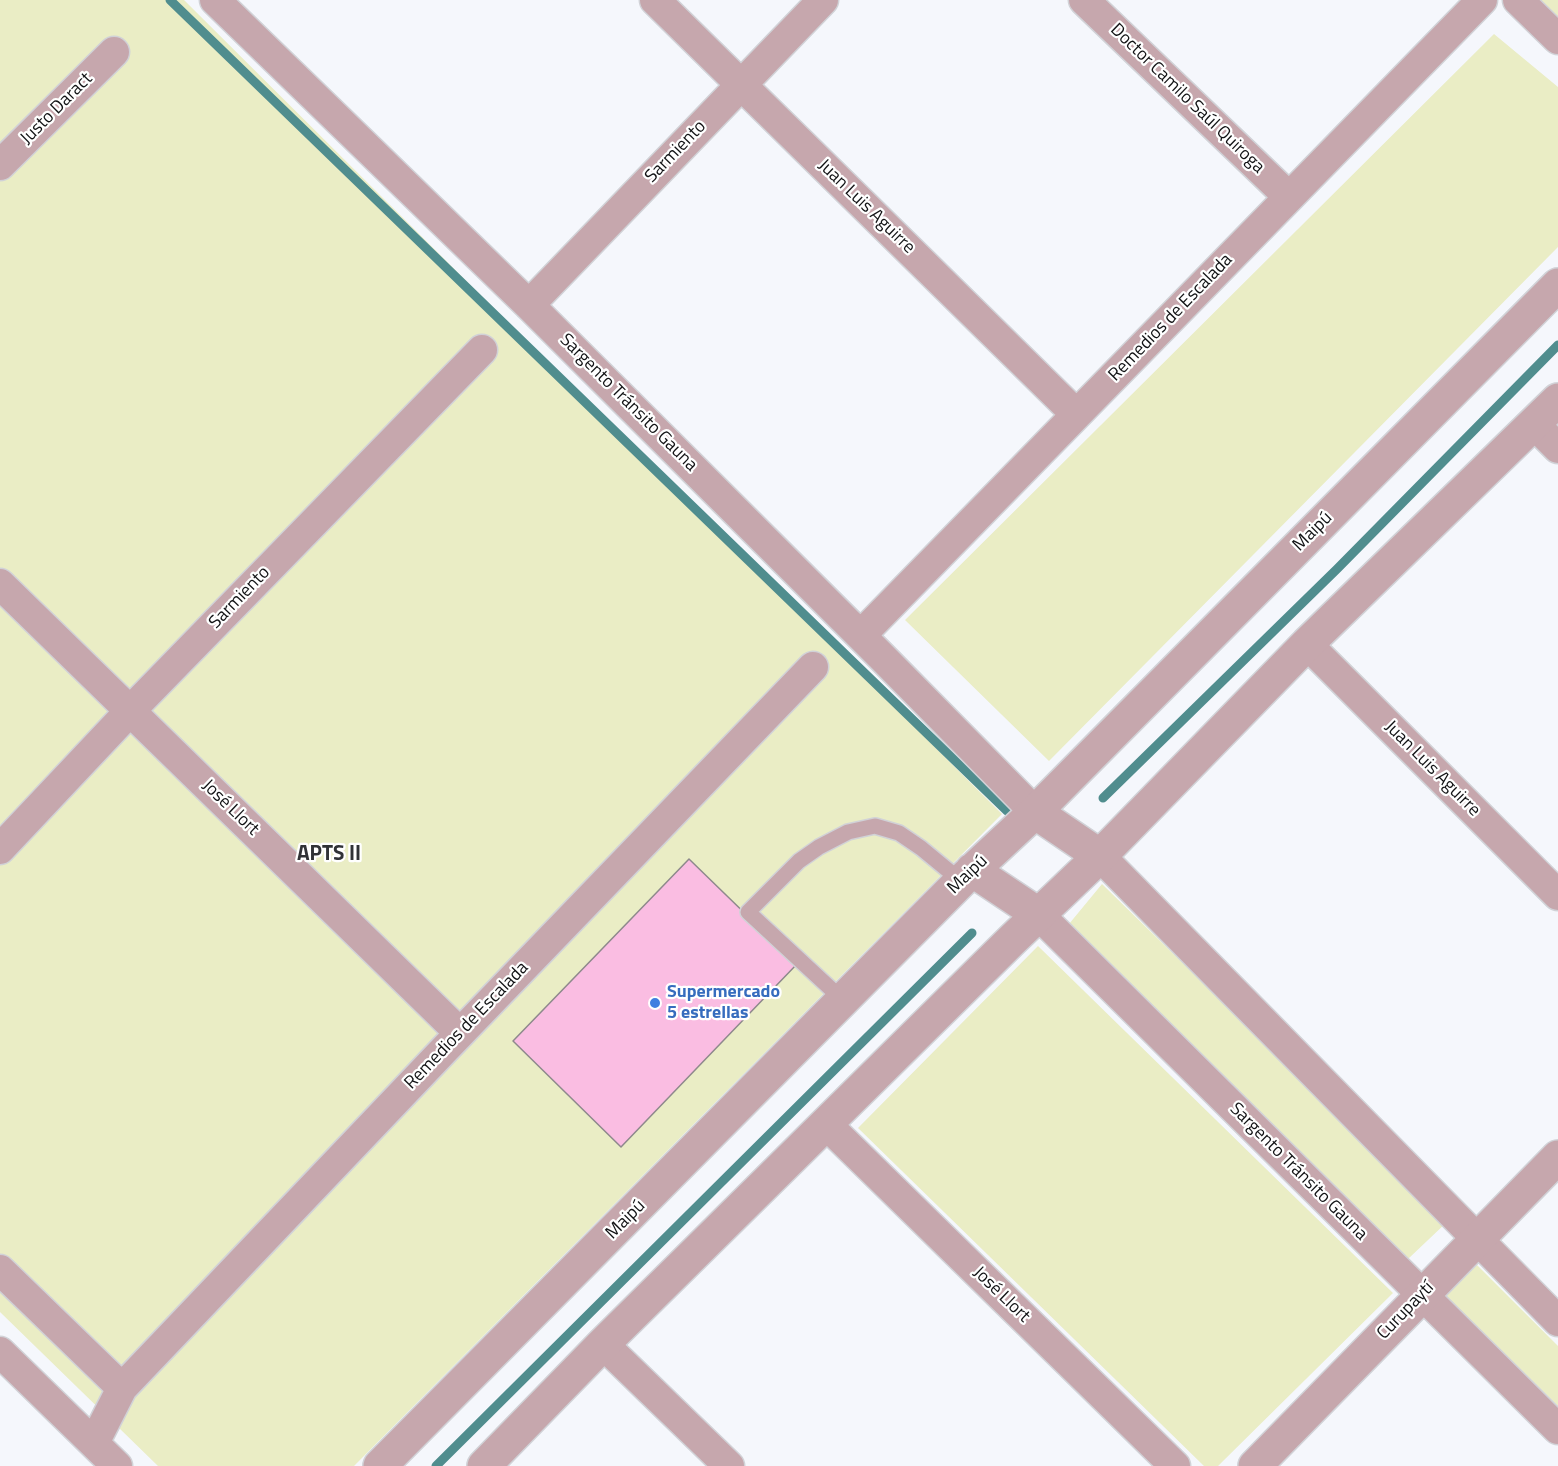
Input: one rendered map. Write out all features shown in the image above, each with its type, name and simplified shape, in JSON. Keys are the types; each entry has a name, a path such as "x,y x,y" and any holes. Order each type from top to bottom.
{"street":[{"name":"Sargento Tránsito Gauna","path":"215,0 529,305 1035,812"},
{"name":"Juan Luis Aguirre","path":"655,0 1077,414"},
{"name":"Sarmiento","path":"529,305 823,0"},
{"name":"Doctor Camilo Saúl Quiroga","path":"1084,0 1289,197"},
{"name":"Remedios de Escalada","path":"861,636 1482,0"},
{"path":"1518,0 1558,39"},
{"name":"Justo Daract","path":"0,165 114,52"},
{"name":"Maipú","path":"380,1466 967,876 1035,812 1558,285"},
{"name":"Sarmiento","path":"0,849 130,711 482,350"},
{"path":"484,1466 603,1344 1038,914 1100,856 1307,644 1558,400"},
{"path":"1534,424 1558,448"},
{"name":"José Llort","path":"0,584 460,1033"},
{"name":"Juan Luis Aguirre","path":"1307,644 1558,895"},
{"name":"Remedios de Escalada","path":"94,1443 122,1388 813,667"},
{"path":"1035,812 1100,856 1558,1321"},
{"path":"967,876 1038,914"},
{"name":"Sargento Tránsito Gauna","path":"1038,914 1558,1429"},
{"name":"José Llort","path":"826,1124 1175,1466"},
{"name":"Curupaytí","path":"1255,1466 1558,1156"},
{"path":"0,1270 122,1388"},
{"path":"603,1344 729,1466"},
{"path":"0,1352 117,1466"}],"lane":[{"path":"844,1001 748,912 799,861 819,847 848,832 875,826 899,833 967,876"}],"green space":[{"path":"0,0 184,0 1002,814 354,1466 158,1466 0,1312"},
{"path":"1534,0 1558,0 1558,21"},
{"path":"1494,34 1558,87 1558,247 1049,761 905,620"},
{"path":"1102,884 1447,1222 1408,1259 1069,924"},
{"path":"1038,946 1393,1293 1218,1466 1204,1466 858,1128"},
{"path":"1477,1265 1558,1346 1558,1406 1446,1296"}],"building":[{"name":"Supermercado 5 estrellas","path":"689,859 797,964 621,1147 513,1041"}],"waterway":[{"path":"170,0 1007,811"},
{"path":"1103,798 1337,569 1558,345"},
{"path":"436,1466 972,933"}],"place":[{"name":"Supermercado 5 estrellas","path":"655,1003"}],"district":[{"name":"APTS II","path":"329,855"}]}
